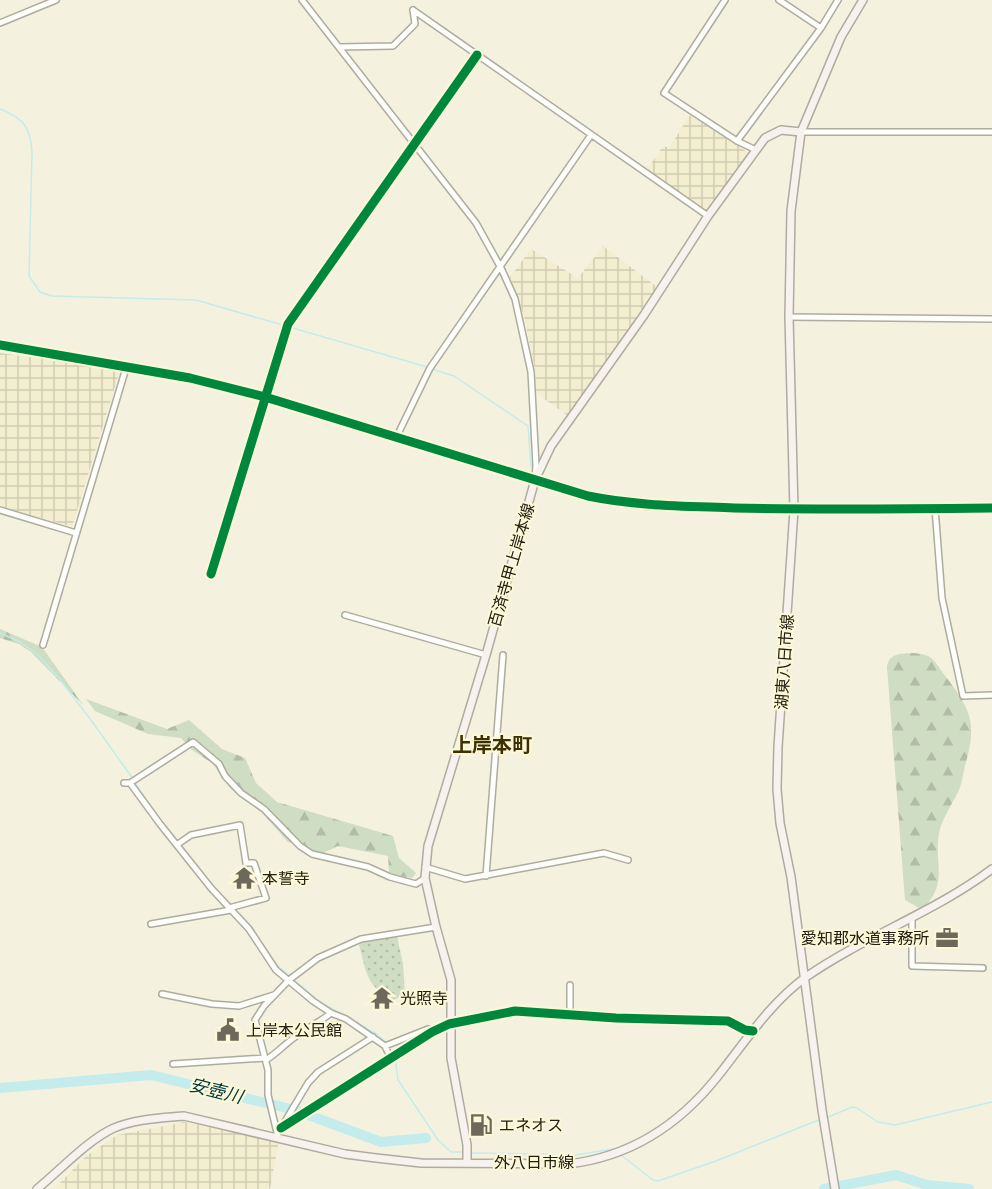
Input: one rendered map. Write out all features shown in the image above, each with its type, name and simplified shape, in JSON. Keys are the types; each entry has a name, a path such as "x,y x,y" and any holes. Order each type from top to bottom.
{"main road":[{"path":"801,132 841,38 863,0"},
{"name":"百済寺甲上岸本線","path":"467,1159 467,1145 451,1058 449,1024 451,980 435,927 424,867 428,846 486,655 535,480 551,446 644,315 708,216 765,138 782,130 801,132"},
{"name":"湖東八日市線","path":"801,132 791,212 789,317 794,510 777,789 780,823 791,877 822,1110 835,1189"},
{"path":"535,480 588,496 620,503 653,506 794,510 861,509"},
{"name":"外八日市線","path":"37,1189 90,1144 114,1128 184,1116 345,1154 421,1163 467,1159 568,1164 587,1162 629,1149 656,1133 678,1116 716,1079 753,1030 784,995 805,978 992,869"}],"street":[{"path":"0,22 56,0"},
{"path":"0,345 190,378 265,397 397,436 535,480 531,372 515,299 501,268 476,223 302,0"},
{"path":"725,0 664,93 737,141 756,150"},
{"path":"779,0 821,28"},
{"path":"737,141 821,28 838,0"},
{"path":"339,47 393,46 415,24 413,10 708,216"},
{"path":"211,574 288,324 477,55"},
{"path":"801,132 992,132"},
{"path":"397,436 430,368 591,135"},
{"path":"789,317 992,319"},
{"path":"43,645 126,368"},
{"path":"935,508 942,598 963,696 992,695"},
{"path":"861,509 992,508"},
{"path":"0,510 76,533"},
{"path":"345,615 486,655"},
{"path":"486,876 503,656"},
{"path":"392,1059 385,1046 346,1019 331,1013 271,965 254,936 205,880 128,783 193,742 219,764 225,776 241,793 264,809 300,846 312,855 368,867 390,877 416,884 425,878"},
{"path":"151,924 230,909 267,898 254,863 246,863 240,825 191,835 177,844"},
{"path":"424,867 465,879 604,853 628,860"},
{"path":"912,916 912,966 983,968"},
{"path":"278,1137 268,1095 266,1059 255,1020 264,1006 289,980 311,962 361,939 435,927"},
{"path":"570,985 570,1015"},
{"path":"162,994 212,1004 239,1006 275,994"},
{"path":"281,1128 449,1024 515,1011 616,1018 728,1021 745,1030 753,1030"},
{"path":"173,1064 266,1059 280,1052 294,1037 318,1024 331,1013"},
{"path":"385,1046 428,1029 437,1030"},
{"path":"278,1137 308,1083 318,1072 373,1037"}],"shaded area":[{"path":"690,115 749,153 707,211 647,170 663,146 669,148"},
{"path":"603,246 657,287 568,416 536,393 535,370 524,316 510,277 531,249 578,278"},
{"path":"0,353 120,370 72,527 0,506"},
{"path":"184,1122 279,1141 270,1189 54,1189 86,1156 117,1135"}],"green space":[{"path":"0,629 42,647 84,706 31,652 19,644 0,638"},
{"path":"912,653 925,655 936,663 962,699 970,718 971,728 969,752 960,786 940,829 936,888 932,898 924,907 919,908 905,900 887,667 893,657"},
{"path":"86,699 167,729 189,720 222,749 245,758 256,783 277,802 393,836 399,858 416,873 412,878 389,872 388,856 338,846 321,854 288,842 256,806 231,789 212,763 192,750 181,738 148,734 95,711"},
{"path":"397,936 403,964 405,994 392,1001 376,988 368,977 359,945 362,941"}],"waterway":[{"path":"0,109 20,120 30,136 32,153 29,276 40,292 52,296 196,300 427,367"},
{"path":"432,369 454,376 528,426 531,466"},
{"path":"0,633 20,642 38,655 91,720 133,779"},
{"path":"135,783 163,824"},
{"path":"255,933 267,951"},
{"path":"272,961 320,1002 345,1016"},
{"path":"354,1021 378,1035 387,1044"},
{"path":"395,1058 398,1080 438,1140 451,1152 463,1152"},
{"name":"安壺川","path":"0,1088 151,1075 295,1110 381,1142 426,1138"},
{"path":"826,1118 852,1107 878,1122 895,1125 992,1102"},
{"path":"621,1155 653,1180 658,1181 716,1161 821,1119"},
{"path":"471,1153 547,1154 563,1157 615,1150"},
{"path":"824,1189 896,1175 927,1185 969,1189"}],"cycle path":[{"path":"211,574 288,324 477,55"},
{"path":"0,345 190,378 265,397 588,496 606,499 661,505 734,508 992,508"},
{"path":"281,1128 432,1032 449,1024 515,1011 616,1018 728,1021 745,1030 753,1031"}],"place":[{"name":"本誓寺","path":"244,878"},
{"name":"愛知郡水道事務所","path":"947,938"},
{"name":"光照寺","path":"382,998"},
{"name":"上岸本公民館","path":"228,1030"},
{"name":"エネオス","path":"481,1125"}],"district":[{"name":"上岸本町","path":"492,745"}]}
